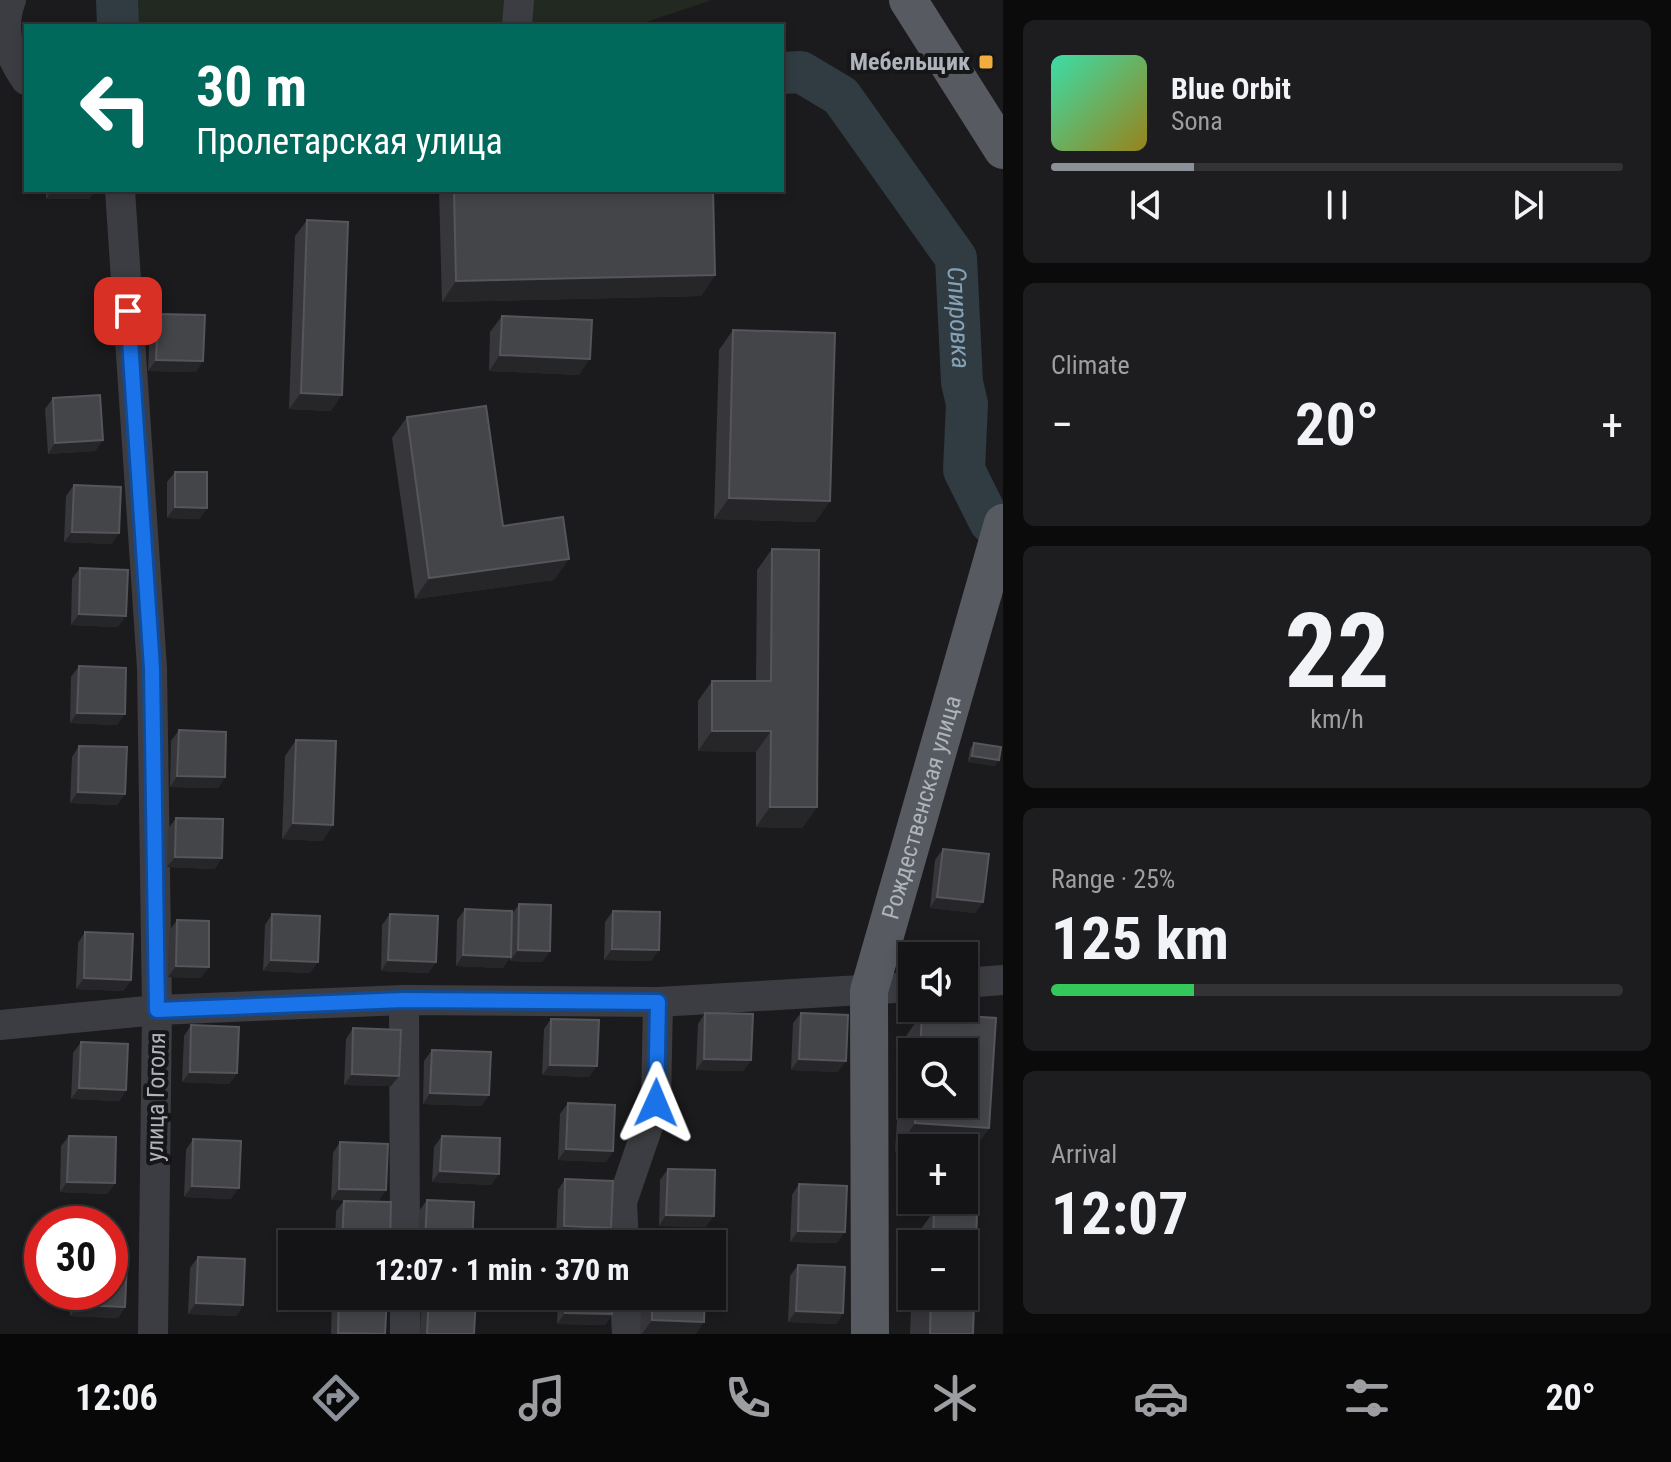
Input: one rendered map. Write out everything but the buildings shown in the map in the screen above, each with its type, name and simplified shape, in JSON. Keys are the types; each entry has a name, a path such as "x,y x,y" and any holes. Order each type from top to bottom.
{"main road":[{"path":"908,0 1003,150"},
{"name":"Рождественская улица","path":"870,1334 869,991 998,541"}],"street":[{"path":"11,0 4,12 3,39 24,76"},
{"path":"517,24 519,0"},
{"name":"улица Гоголя","path":"120,192 152,668 157,1010 153,1334"},
{"path":"978,982 1003,980"},
{"path":"0,1025 157,1010 404,1000 658,1002 898,988"},
{"path":"404,1000 405,1230"},
{"path":"623,1230 622,1202 656,1103 658,1002"},
{"path":"405,1310 405,1334"},
{"path":"626,1310 627,1334"}],"shaded area":[{"path":"125,0 712,0 640,24 134,24 124,16"}],"waterway":[{"name":"Спировка","path":"117,0 118,24"},
{"name":"Спировка","path":"784,73 801,72 841,96 956,258 962,382 967,404 964,470 990,522 1003,534"}],"place":[{"name":"Мебельщик","path":"986,62"}],"route":[{"path":"128,311 152,668 157,1010 404,1000 658,1002 656,1103"}]}
